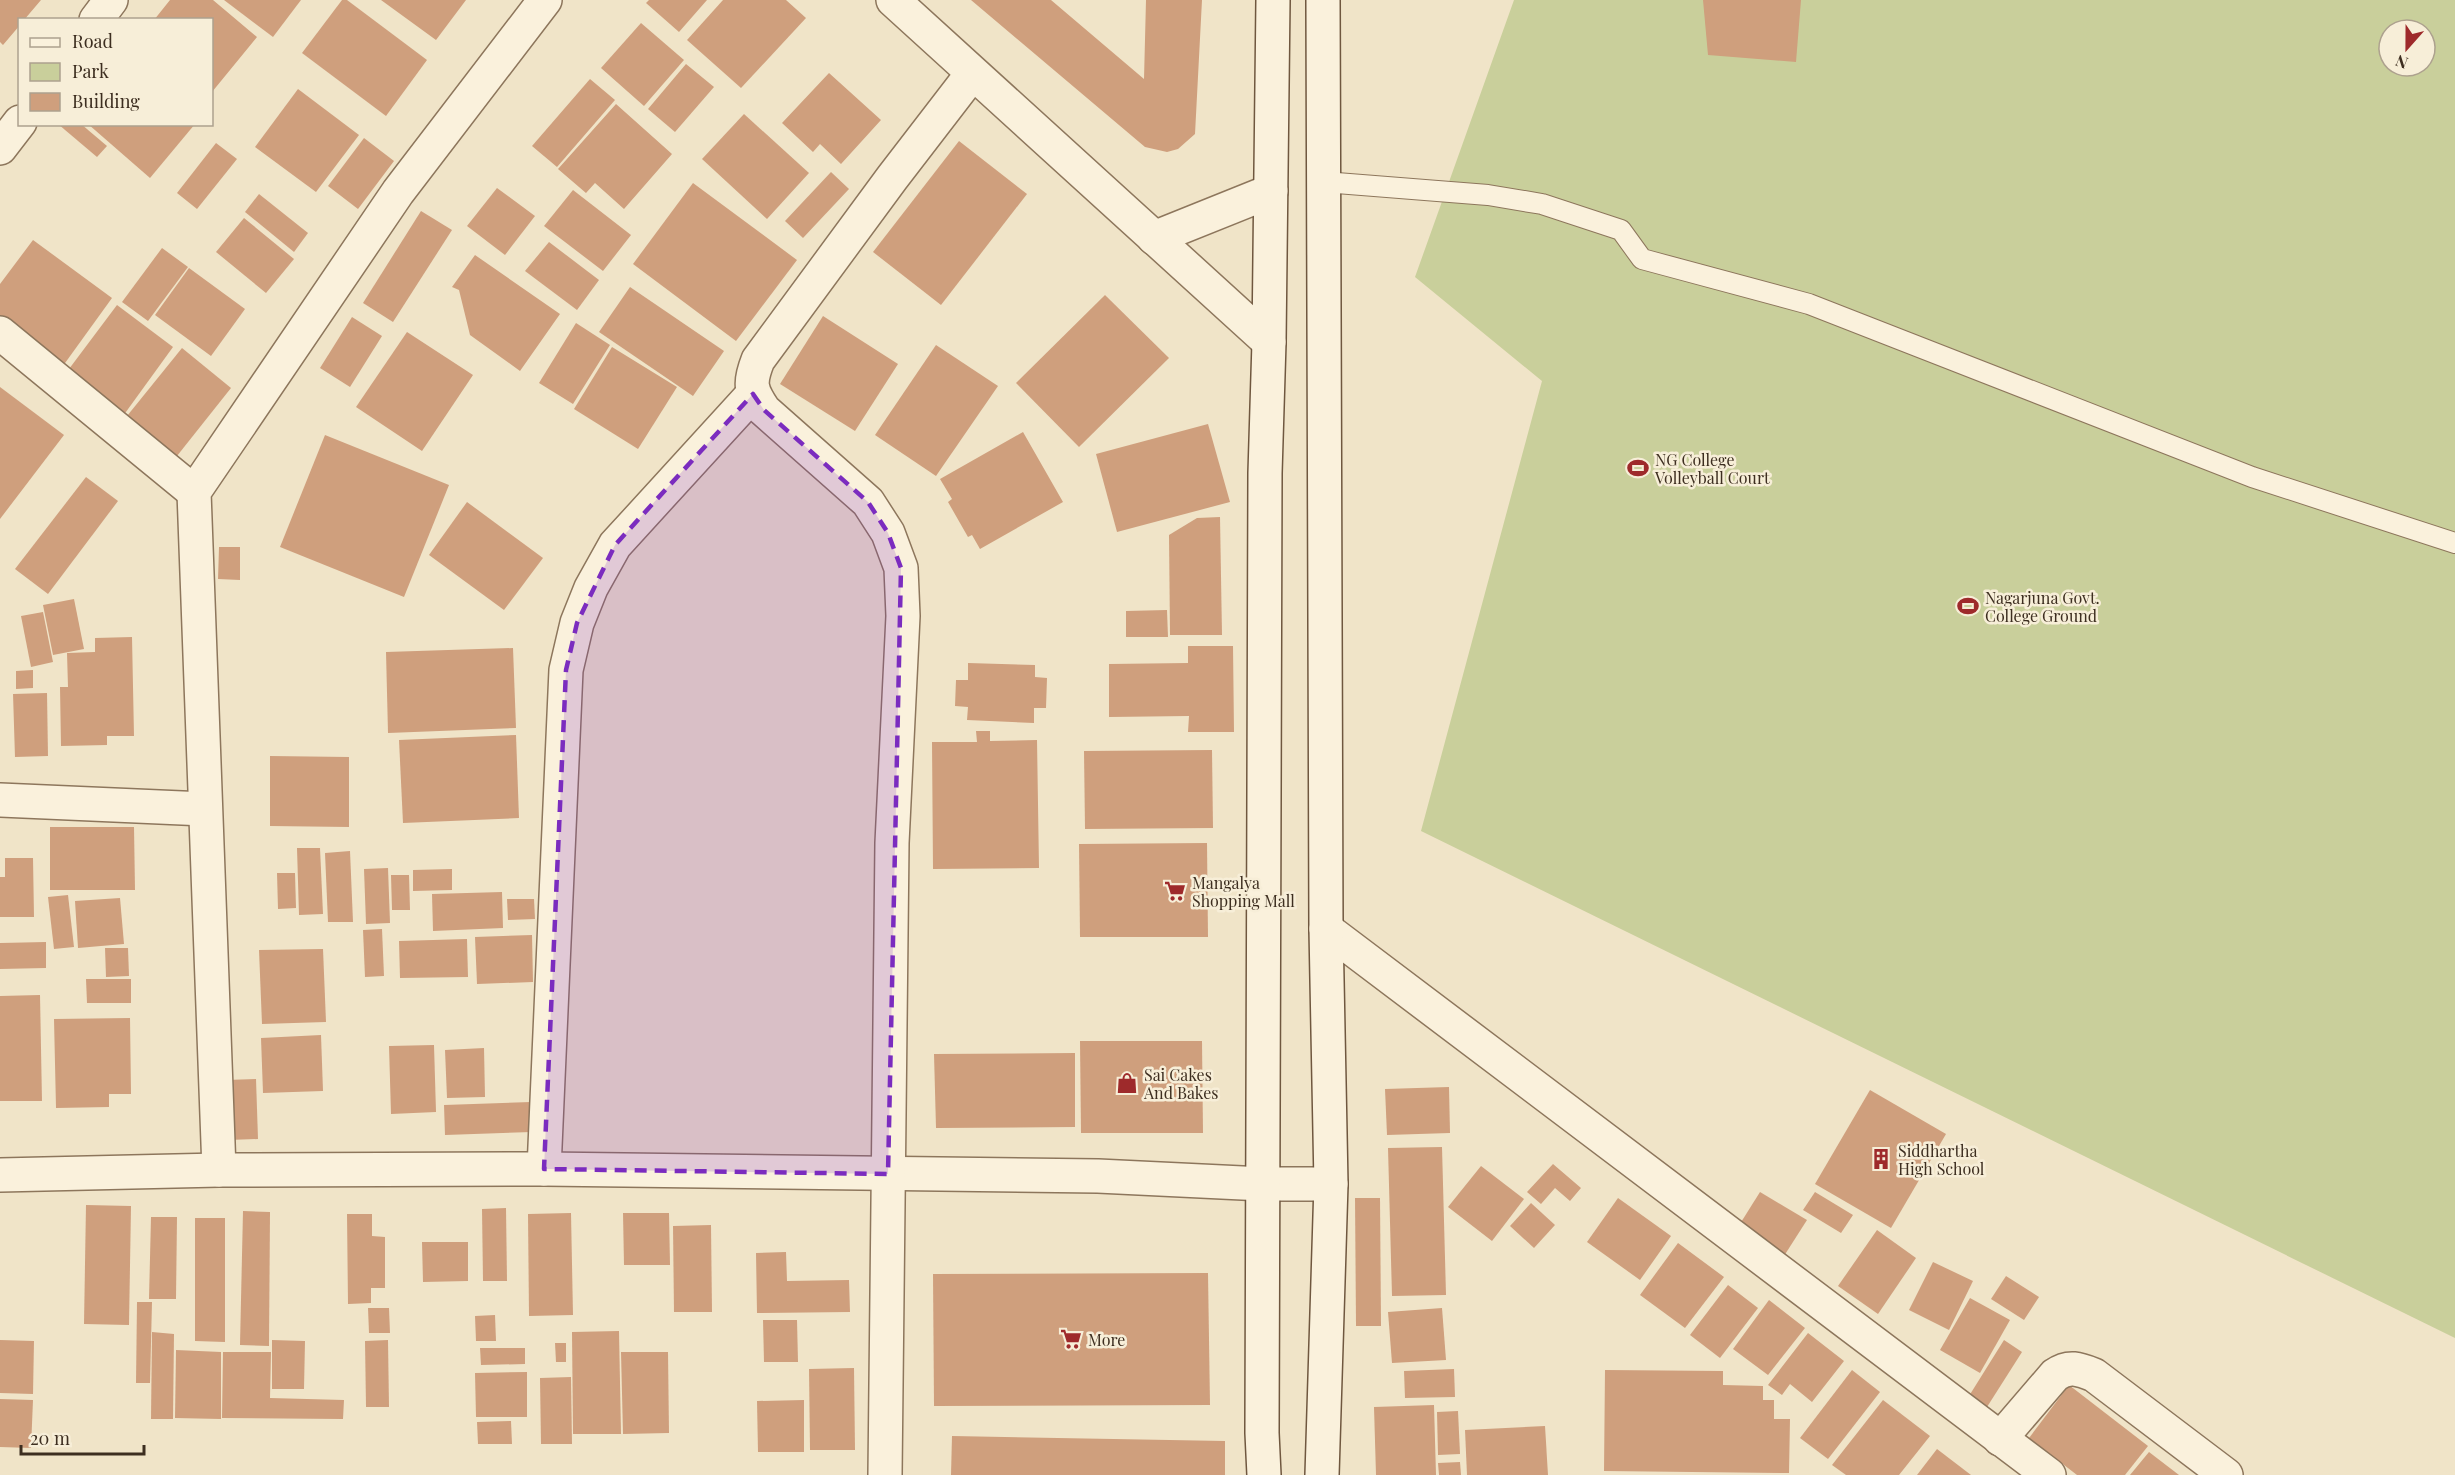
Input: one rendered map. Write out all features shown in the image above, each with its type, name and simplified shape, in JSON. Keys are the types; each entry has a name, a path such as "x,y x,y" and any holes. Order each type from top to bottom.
{"street":[{"path":"98,18 111,0"},
{"path":"219,1170 194,492 398,192 545,0"},
{"path":"893,0 1269,342"},
{"path":"1264,1475 1262,1433 1265,473 1273,0"},
{"path":"1322,1475 1331,1184 1326,929 1323,0"},
{"path":"885,1475 892,843 903,616 901,568 888,533 868,502 764,410 753,394 752,378 758,360 972,74"},
{"path":"0,148 18,125"},
{"path":"1154,238 1271,191"},
{"path":"0,333 194,492"},
{"path":"543,1170 566,670 577,623 591,588 615,545 753,394"},
{"path":"0,800 205,809"},
{"path":"1326,929 2049,1475"},
{"path":"0,1175 219,1170 543,1170 1098,1176 1263,1184 1331,1184"},
{"path":"2000,1439 2055,1375 2063,1368 2077,1368 2094,1375 2226,1475"}],"lane":[{"path":"1324,182 1488,195 1542,204 1621,230 1642,259 1809,304 2252,477 2455,543"}],"highlighted area":[{"path":"753,394 764,410 868,502 888,533 901,568 888,1174 544,1169 566,670 577,623 615,545"}],"green space":[{"name":"Nagarjuna Govt. College Ground","path":"1514,0 2455,0 2455,1338 1421,831 1542,381 1415,277"}],"building":[{"path":"0,0 41,0 26,18 18,18 18,27 3,45 0,42"},
{"path":"170,0 213,0 257,37 213,91 213,18 156,18"},
{"path":"224,0 301,0 273,37"},
{"path":"342,0 347,0 427,60 386,116 302,53"},
{"path":"381,0 466,0 436,40"},
{"path":"649,0 707,0 679,32 646,3"},
{"path":"723,0 786,0 806,18 741,88 687,40"},
{"path":"971,0 1051,0 1144,79 1146,0 1202,0 1195,134 1178,149 1167,152 1145,147"},
{"path":"1703,0 1801,0 1796,62 1708,55"},
{"path":"641,23 684,60 644,106 601,68"},
{"path":"686,64 714,87 675,132 648,109"},
{"path":"829,73 881,120 841,164 820,144 813,152 782,123"},
{"path":"590,79 615,100 557,167 532,146"},
{"path":"298,89 359,135 316,192 255,147"},
{"path":"616,104 672,154 624,209 595,183 586,193 558,169"},
{"path":"744,114 809,173 767,219 702,159"},
{"path":"60,126 83,126 107,146 97,157"},
{"path":"90,126 193,126 150,178"},
{"path":"364,138 394,161 358,209 328,186"},
{"path":"959,141 1027,194 941,305 873,252"},
{"path":"216,143 237,159 197,209 177,193"},
{"path":"831,172 849,189 803,238 785,221"},
{"path":"693,183 797,260 736,341 633,264"},
{"path":"497,188 535,216 505,255 467,226"},
{"path":"573,190 631,235 603,271 544,226"},
{"path":"259,194 308,233 294,252 245,212"},
{"path":"421,211 452,230 393,322 363,303"},
{"path":"244,218 294,259 266,293 216,252"},
{"path":"33,240 112,298 60,370 0,326 0,284"},
{"path":"549,242 599,280 577,310 525,271"},
{"path":"162,248 188,267 148,321 122,302"},
{"path":"475,255 560,314 520,371 470,335 459,290 452,287"},
{"path":"189,268 245,309 211,356 155,315"},
{"path":"630,287 724,351 693,396 599,332"},
{"path":"1105,295 1169,358 1079,447 1016,383"},
{"path":"117,305 173,347 123,416 66,373"},
{"path":"823,316 898,364 855,431 780,384"},
{"path":"352,317 382,336 350,387 320,368"},
{"path":"576,323 610,345 573,404 539,383"},
{"path":"407,332 473,375 422,451 356,407"},
{"path":"936,345 998,386 936,476 875,435"},
{"path":"612,347 677,387 638,449 574,409"},
{"path":"182,348 231,388 173,461 123,421"},
{"path":"0,387 64,435 0,519"},
{"path":"1208,424 1230,502 1117,532 1096,454"},
{"path":"1023,432 1063,502 980,549 972,535 968,537 948,502 952,499 940,479"},
{"path":"325,435 449,485 404,597 280,547"},
{"path":"86,477 118,501 48,594 15,569"},
{"path":"467,502 543,558 504,610 429,555"},
{"path":"1220,517 1222,635 1170,635 1169,535 1197,518"},
{"path":"219,547 240,547 240,580 218,579"},
{"path":"74,599 84,649 53,655 43,605"},
{"path":"1167,610 1168,637 1126,637 1126,611"},
{"path":"43,612 53,662 31,667 21,616"},
{"path":"132,637 134,736 107,736 107,745 61,746 60,687 68,687 67,653 95,652 95,638"},
{"path":"1188,646 1233,646 1234,732 1188,732 1189,716 1109,717 1109,664 1188,663"},
{"path":"513,648 516,728 388,733 386,652"},
{"path":"968,663 1035,665 1035,677 1047,678 1046,708 1034,708 1034,723 967,720 968,707 955,706 956,680 968,680"},
{"path":"33,670 33,688 16,689 16,671"},
{"path":"47,693 48,756 15,757 13,694"},
{"path":"976,731 990,731 990,741 1037,740 1039,868 933,869 932,742 977,742"},
{"path":"516,735 519,818 403,823 399,740"},
{"path":"1212,750 1213,828 1085,829 1084,751"},
{"path":"270,756 349,757 349,827 270,826"},
{"path":"50,827 134,827 135,890 50,890"},
{"path":"1207,843 1208,937 1080,937 1079,844"},
{"path":"297,848 320,848 323,914 299,915"},
{"path":"350,851 353,922 328,922 325,853"},
{"path":"5,858 33,858 34,917 0,917 0,877 5,877"},
{"path":"388,868 390,923 366,924 364,869"},
{"path":"452,869 452,890 413,891 413,870"},
{"path":"277,873 295,873 296,908 278,909"},
{"path":"391,875 409,875 410,910 392,910"},
{"path":"502,892 503,928 433,931 432,894"},
{"path":"68,895 74,947 54,949 48,897"},
{"path":"120,898 124,944 78,948 75,901"},
{"path":"507,899 534,899 535,919 508,920"},
{"path":"382,929 384,976 365,977 363,930"},
{"path":"532,935 533,982 477,984 475,937"},
{"path":"467,939 468,977 400,978 399,941"},
{"path":"46,942 46,968 0,969 0,943"},
{"path":"105,948 128,948 129,976 106,977"},
{"path":"323,949 326,1022 262,1024 259,950"},
{"path":"86,979 131,979 131,1003 87,1003"},
{"path":"40,995 42,1101 0,1101 0,996"},
{"path":"130,1018 131,1094 109,1094 109,1107 56,1108 54,1019"},
{"path":"321,1035 323,1091 263,1093 261,1038"},
{"path":"1080,1041 1202,1041 1203,1133 1081,1133"},
{"path":"434,1045 436,1112 391,1114 389,1046"},
{"path":"484,1048 485,1097 447,1098 445,1050"},
{"path":"1075,1053 1075,1127 936,1128 934,1054"},
{"path":"256,1079 258,1139 228,1140 226,1080"},
{"path":"1449,1087 1450,1133 1387,1135 1385,1089"},
{"name":"Siddhartha High School","path":"1870,1090 1946,1134 1891,1228 1815,1184"},
{"path":"531,1102 532,1132 445,1135 444,1105"},
{"path":"1442,1147 1446,1295 1392,1296 1388,1148"},
{"path":"1553,1164 1581,1188 1570,1201 1555,1188 1541,1204 1527,1192"},
{"path":"1481,1166 1524,1199 1492,1241 1448,1207"},
{"path":"1760,1192 1807,1220 1784,1256 1738,1227"},
{"path":"1815,1192 1853,1215 1841,1233 1803,1210"},
{"path":"1355,1198 1380,1198 1381,1326 1356,1326"},
{"path":"1618,1198 1671,1236 1640,1280 1587,1242"},
{"path":"1531,1203 1555,1225 1534,1248 1510,1226"},
{"path":"86,1205 131,1206 129,1325 84,1324"},
{"path":"506,1208 507,1281 483,1281 482,1209"},
{"path":"243,1211 270,1212 269,1346 240,1345"},
{"path":"571,1213 573,1315 529,1316 528,1214"},
{"path":"623,1213 669,1213 670,1265 624,1265"},
{"path":"347,1214 372,1214 372,1236 385,1237 385,1288 371,1288 371,1303 348,1304"},
{"path":"151,1217 177,1217 176,1299 149,1299"},
{"path":"195,1218 225,1218 225,1342 195,1341"},
{"path":"711,1225 712,1312 674,1312 673,1226"},
{"path":"1877,1230 1916,1258 1878,1314 1838,1286"},
{"path":"422,1242 468,1242 468,1281 423,1282"},
{"path":"1678,1243 1724,1277 1685,1328 1640,1295"},
{"path":"786,1252 787,1281 849,1280 850,1312 757,1313 756,1253"},
{"path":"1933,1262 1973,1281 1949,1330 1909,1310"},
{"name":"More","path":"1208,1273 1210,1405 934,1406 933,1274"},
{"path":"2006,1276 2039,1297 2024,1320 1991,1299"},
{"path":"1728,1285 1758,1308 1720,1358 1690,1335"},
{"path":"1970,1298 2010,1320 1980,1373 1940,1350"},
{"path":"1769,1300 1805,1328 1768,1375 1733,1349"},
{"path":"137,1302 152,1302 150,1383 136,1383"},
{"path":"368,1308 389,1308 390,1333 369,1333"},
{"path":"1442,1308 1446,1360 1392,1363 1388,1312"},
{"path":"495,1315 496,1341 476,1341 475,1316"},
{"path":"763,1320 797,1320 798,1362 764,1362"},
{"path":"619,1331 621,1434 573,1434 572,1332"},
{"path":"152,1332 174,1334 173,1419 151,1419"},
{"path":"1808,1333 1844,1361 1812,1402 1790,1384 1782,1395 1768,1385"},
{"path":"0,1340 34,1341 33,1394 0,1393"},
{"path":"272,1340 305,1341 304,1389 272,1389"},
{"path":"388,1340 389,1407 366,1407 365,1341"},
{"path":"2004,1340 2022,1352 1987,1407 1969,1396"},
{"path":"555,1343 566,1343 566,1362 556,1362"},
{"path":"480,1348 525,1348 525,1364 481,1365"},
{"path":"176,1350 221,1352 221,1419 175,1418"},
{"path":"223,1352 271,1352 270,1398 344,1400 343,1419 222,1418"},
{"path":"621,1352 668,1352 669,1433 623,1434"},
{"path":"854,1368 855,1450 810,1450 809,1369"},
{"path":"1454,1369 1455,1397 1405,1398 1404,1371"},
{"path":"1605,1370 1723,1371 1723,1385 1763,1386 1763,1400 1774,1400 1774,1419 1790,1419 1789,1473 1604,1471"},
{"path":"1852,1370 1880,1392 1828,1459 1800,1438"},
{"path":"527,1372 527,1417 476,1417 475,1373"},
{"path":"571,1377 572,1444 541,1444 540,1378"},
{"path":"2069,1385 2148,1446 2125,1475 2077,1475 2029,1438"},
{"path":"0,1399 33,1400 31,1448 0,1447"},
{"path":"804,1400 804,1452 758,1452 757,1401"},
{"path":"1883,1400 1930,1436 1899,1475 1846,1475 1832,1465"},
{"path":"1434,1405 1436,1475 1376,1475 1374,1407"},
{"path":"1458,1411 1460,1454 1438,1455 1437,1412"},
{"path":"511,1421 512,1444 478,1444 477,1422"},
{"path":"1545,1426 1548,1475 1467,1475 1465,1430"},
{"path":"952,1436 1225,1441 1225,1475 951,1475"},
{"path":"1937,1449 1971,1475 1917,1475"},
{"path":"2149,1452 2179,1475 2130,1475"},
{"path":"1460,1462 1461,1475 1439,1475 1438,1463"}],"place":[{"name":"NG College Volleyball Court","path":"1638,468"},
{"name":"Nagarjuna Govt. College Ground","path":"1968,606"},
{"name":"Mangalya Shopping Mall","path":"1175,891"},
{"name":"Sai Cakes And Bakes","path":"1127,1083"},
{"name":"Siddhartha High School","path":"1881,1159"},
{"name":"More","path":"1071,1339"}]}
